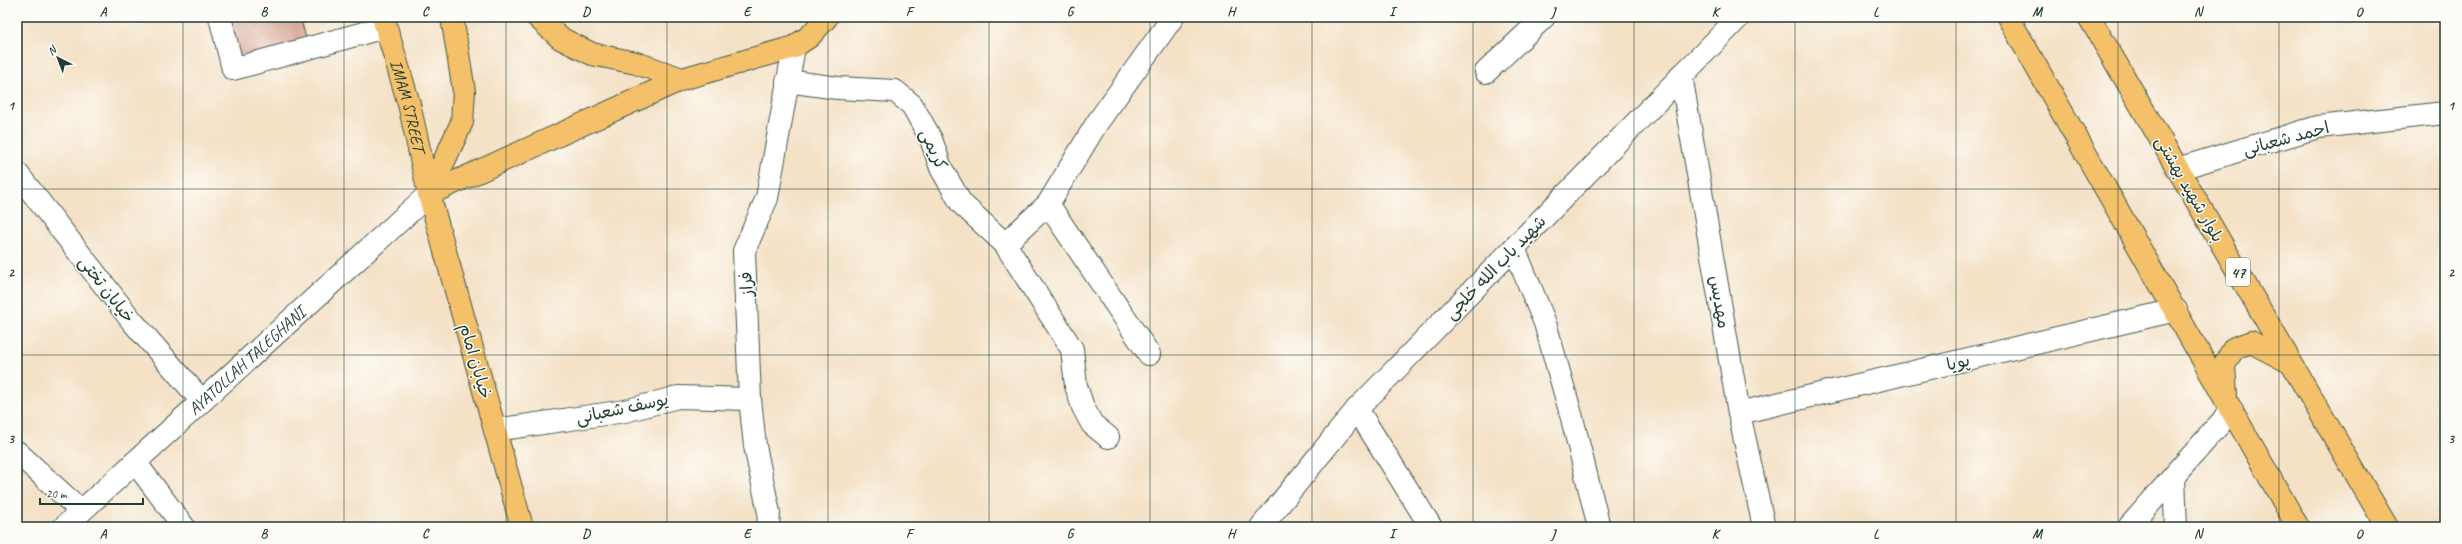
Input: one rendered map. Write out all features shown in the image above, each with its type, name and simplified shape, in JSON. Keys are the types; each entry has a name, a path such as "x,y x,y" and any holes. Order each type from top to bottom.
{"main road":[{"path":"428,194 462,122 464,91 452,17"},
{"path":"537,17 560,38 592,54 636,63 682,79"},
{"path":"428,194 682,79 794,47 810,36 827,17"},
{"path":"2008,17 2176,310 2298,527"},
{"name":"بلوار شهید بهشتی","path":"2089,17 2387,527"},
{"name":"IMAM STREET","path":"384,22 409,104 428,194"},
{"name":"خیابان امام","path":"428,194 522,527"},
{"path":"2229,404 2224,365 2234,348 2251,342 2291,363"}],"street":[{"path":"220,17 233,69 384,22"},
{"path":"1005,244 1048,204 1097,123 1172,17"},
{"path":"1486,72 1544,17"},
{"name":"شهید باب الله خلجی","path":"1261,527 1357,409 1739,17"},
{"name":"فراز","path":"768,527 769,514 755,446 750,399 744,251 767,198 794,47"},
{"name":"مهدیس","path":"1681,76 1739,413 1764,527"},
{"name":"کریمی","path":"787,81 838,88 895,91 912,105 931,139 941,168 961,202 1005,244 1072,349 1076,386 1083,407 1092,424 1108,437"},
{"name":"احمد شعبانی","path":"2178,169 2318,127 2445,113"},
{"name":"خیابان تختی","path":"17,173 132,321 202,401"},
{"name":"AYATOLLAH TALEGHANI","path":"64,527 428,194"},
{"path":"1048,204 1149,354"},
{"path":"1514,248 1545,324 1572,418 1599,527"},
{"name":"پویا","path":"1739,413 2176,310"},
{"name":"یوسف شعبانی","path":"495,430 625,411 678,396 750,399"},
{"path":"2129,527 2174,477 2229,404"},
{"path":"1357,409 1432,527"},
{"path":"17,452 81,512"},
{"path":"135,462 184,527"},
{"path":"2174,477 2176,527"}],"building":[{"path":"230,17 300,17 307,42 240,61"}]}
